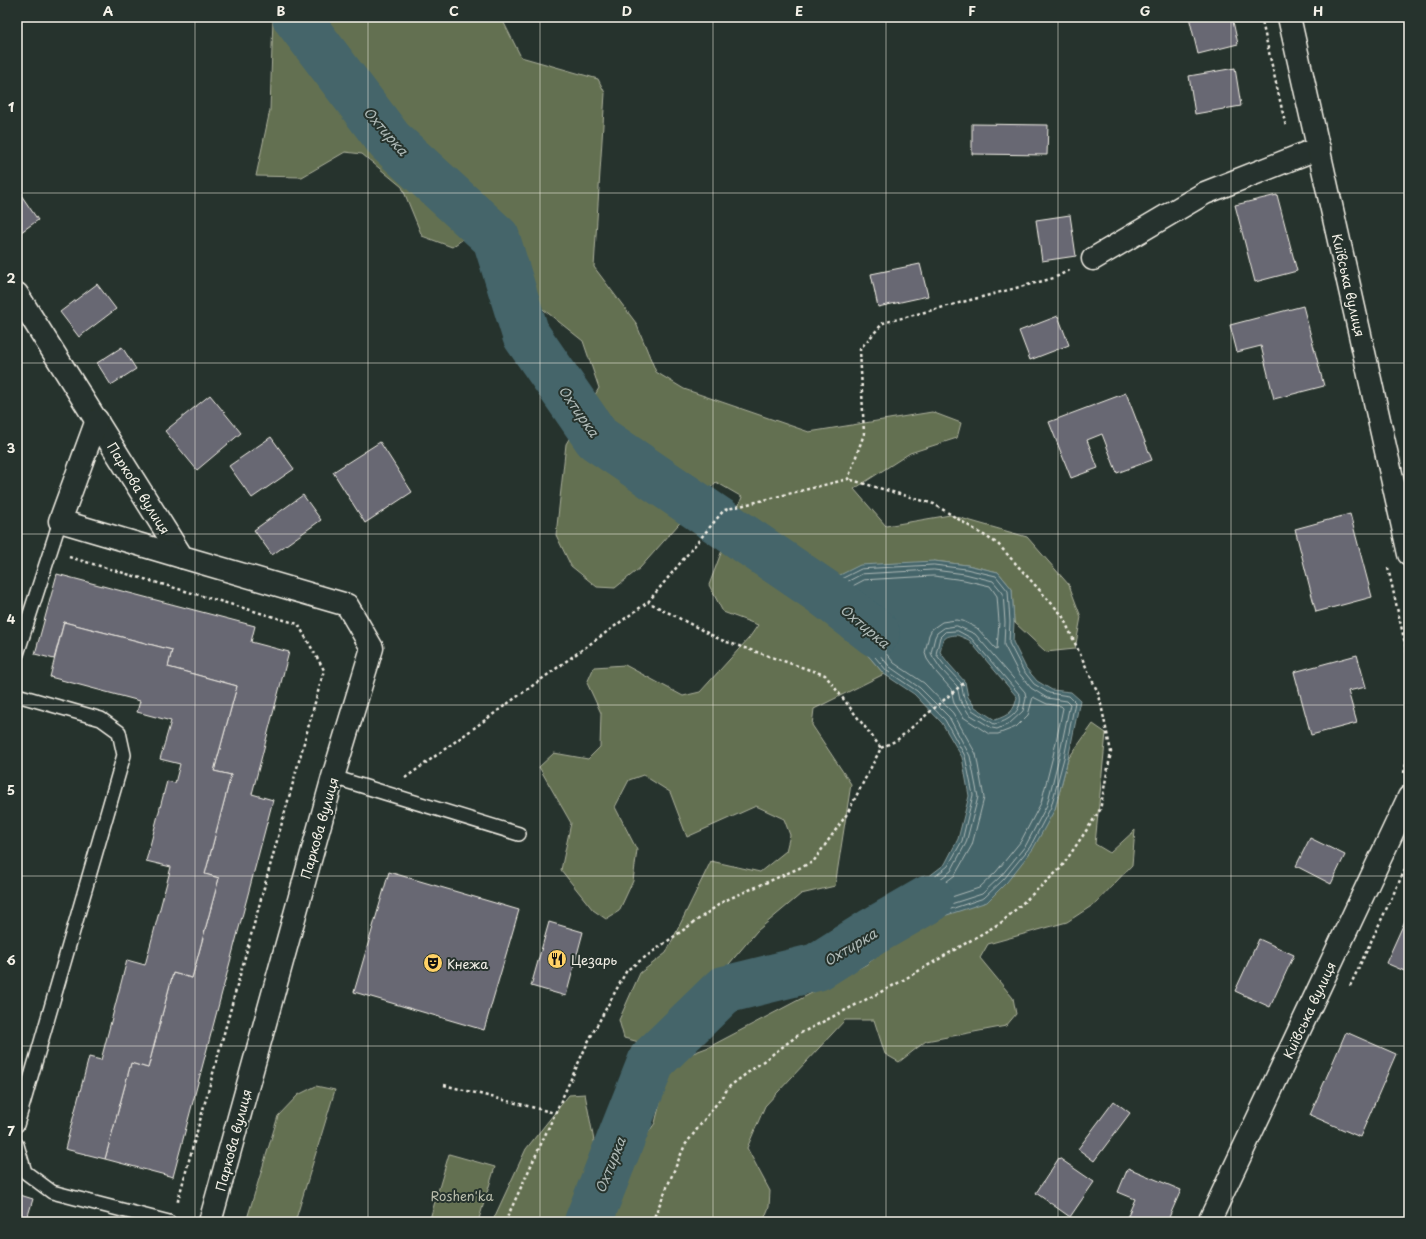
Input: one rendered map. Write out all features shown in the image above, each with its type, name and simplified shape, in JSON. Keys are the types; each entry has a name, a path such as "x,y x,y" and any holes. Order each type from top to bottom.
{"street":[{"name":"Київська вулиця","path":"1289,17 1409,554"},
{"path":"1093,259 1205,193 1319,148"},
{"name":"Паркова вулиця","path":"17,294 182,557"},
{"name":"Паркова вулиця","path":"97,420 60,521 347,605 372,648 333,777 210,1222"},
{"name":"Київська вулиця","path":"1209,1222 1409,797"}],"lane":[{"name":"Паркова вулиця","path":"17,654 60,521"},
{"path":"17,695 101,719 119,732 124,755 17,1125"},
{"path":"333,777 519,834"},
{"path":"17,1145 25,1172 52,1192 169,1222"}],"path":[{"path":"1261,17 1293,158"},
{"path":"848,479 864,434 860,349 884,323 1054,278 1093,259"},
{"path":"384,793 648,602 704,532 724,510 848,479 934,504 998,544 1062,615 1099,695 1111,752 1100,810 1061,868 1002,922 898,983 801,1033 730,1086 685,1145 652,1222"},
{"path":"50,551 298,624 324,670 176,1207"},
{"path":"648,602 721,640 825,675 881,748"},
{"path":"505,1222 589,1040 627,970 724,901 813,862 847,814 881,748 897,740 965,682"},
{"path":"444,1085 555,1113"}],"green space":[{"path":"273,17 501,17 521,57 598,79 605,93 594,267 636,323 656,372 684,389 809,432 932,412 961,423 957,438 910,453 854,489 886,526 950,515 1027,537 1069,585 1081,617 1075,649 1046,652 1014,622 1012,589 998,572 967,565 934,561 829,610 884,674 814,709 812,725 851,784 835,886 801,894 757,931 668,1036 693,1053 709,1047 867,964 919,924 987,901 1055,809 1068,759 1093,724 1106,733 1095,844 1110,853 1135,830 1132,865 1096,903 1067,922 988,944 980,958 1013,998 1016,1014 1006,1026 926,1041 899,1062 885,1054 874,1020 845,1020 765,1106 747,1148 770,1191 769,1207 763,1222 495,1222 494,1218 526,1149 569,1095 585,1094 600,1172 616,1179 655,1123 663,1091 663,1059 654,1046 624,1038 619,1020 640,973 666,953 711,861 760,872 786,851 790,835 784,819 756,806 687,837 670,792 643,775 629,780 615,807 637,850 633,881 619,911 606,919 593,910 561,870 571,823 539,767 554,753 588,759 600,747 601,713 587,683 594,667 625,665 683,696 700,692 749,638 758,625 723,612 709,585 742,497 716,482 640,568 615,588 597,587 571,566 556,535 566,444 599,388 583,341 534,302 517,237 490,220 452,247 422,236 402,187 362,154 345,152 302,177 256,176 270,110"},
{"path":"316,1086 335,1090 295,1222 246,1222 278,1116 298,1095"},
{"name":"Roshen'ka","path":"449,1154 495,1167 478,1222 429,1222"}],"water":[{"path":"934,561 967,565 998,572 1012,589 1014,622 1013,642 1026,668 1037,681 1052,690 1071,692 1080,700 1068,759 1055,809 1033,849 1007,882 987,902 919,924 872,932 915,887 945,864 958,839 969,796 962,757 942,723 914,694 884,674 829,610 823,592 832,579 860,565","holes":["957,635 969,640 1017,697 1012,710 995,720 975,707 968,697 965,682 940,652 943,641 946,637"]}],"building":[{"path":"1189,17 1232,17 1238,44 1198,54"},
{"path":"1235,68 1241,106 1195,114 1189,76"},
{"path":"972,124 1048,125 1047,155 972,154"},
{"path":"19,192 38,220 17,235 17,193"},
{"path":"1277,195 1297,271 1255,282 1235,205"},
{"path":"1070,215 1076,256 1042,261 1036,220"},
{"path":"920,264 928,296 878,307 871,274"},
{"path":"97,284 116,309 79,337 60,312"},
{"path":"1303,306 1324,386 1274,399 1261,346 1237,352 1230,325"},
{"path":"1058,316 1069,345 1030,360 1019,331"},
{"path":"122,347 136,369 111,385 97,363"},
{"path":"1126,393 1152,460 1117,473 1102,434 1087,440 1098,468 1071,478 1049,422"},
{"path":"210,395 241,433 197,470 165,431"},
{"path":"271,437 294,469 252,498 229,466"},
{"path":"380,442 412,492 365,523 333,472"},
{"path":"303,495 321,520 272,555 254,530"},
{"path":"1350,514 1372,597 1316,612 1295,529"},
{"path":"57,574 255,626 251,642 289,652 252,794 273,800 173,1177 105,1159 131,1063 148,1068 173,973 192,978 219,878 205,874 231,775 214,771 237,686 168,667 172,650 64,622 54,659 35,654"},
{"path":"64,622 172,650 168,667 237,686 214,771 231,775 205,874 219,878 192,978 173,973 148,1068 131,1063 105,1159 65,1149 89,1057 101,1060 127,960 145,965 171,867 146,861 167,781 175,783 180,764 160,759 171,721 137,712 140,701 50,677"},
{"path":"1357,655 1366,687 1348,691 1357,723 1311,735 1294,672"},
{"path":"1310,838 1345,855 1331,884 1296,866"},
{"name":"Кнежа","path":"389,872 519,910 484,1030 354,992"},
{"path":"1409,912 1409,973 1386,963"},
{"name":"Цезарь","path":"549,922 583,932 566,996 531,986"},
{"path":"1259,939 1294,955 1270,1007 1235,991"},
{"path":"1346,1032 1396,1054 1360,1137 1310,1115"},
{"path":"1114,1101 1130,1113 1094,1161 1078,1149"},
{"path":"1059,1158 1094,1182 1070,1217 1036,1193"},
{"path":"1128,1168 1181,1190 1167,1222 1125,1222 1135,1199 1118,1192"},
{"path":"17,1194 33,1199 26,1222 17,1222"}],"waterway":[{"name":"Охтирка","path":"296,17 390,141 496,238 526,335 597,438 823,592 876,633"},
{"name":"Охтирка","path":"588,1222 652,1060 724,990 817,967 872,932 929,899"}],"place":[{"name":"Цезарь","path":"557,959"},
{"name":"Кнежа","path":"433,963"}]}
